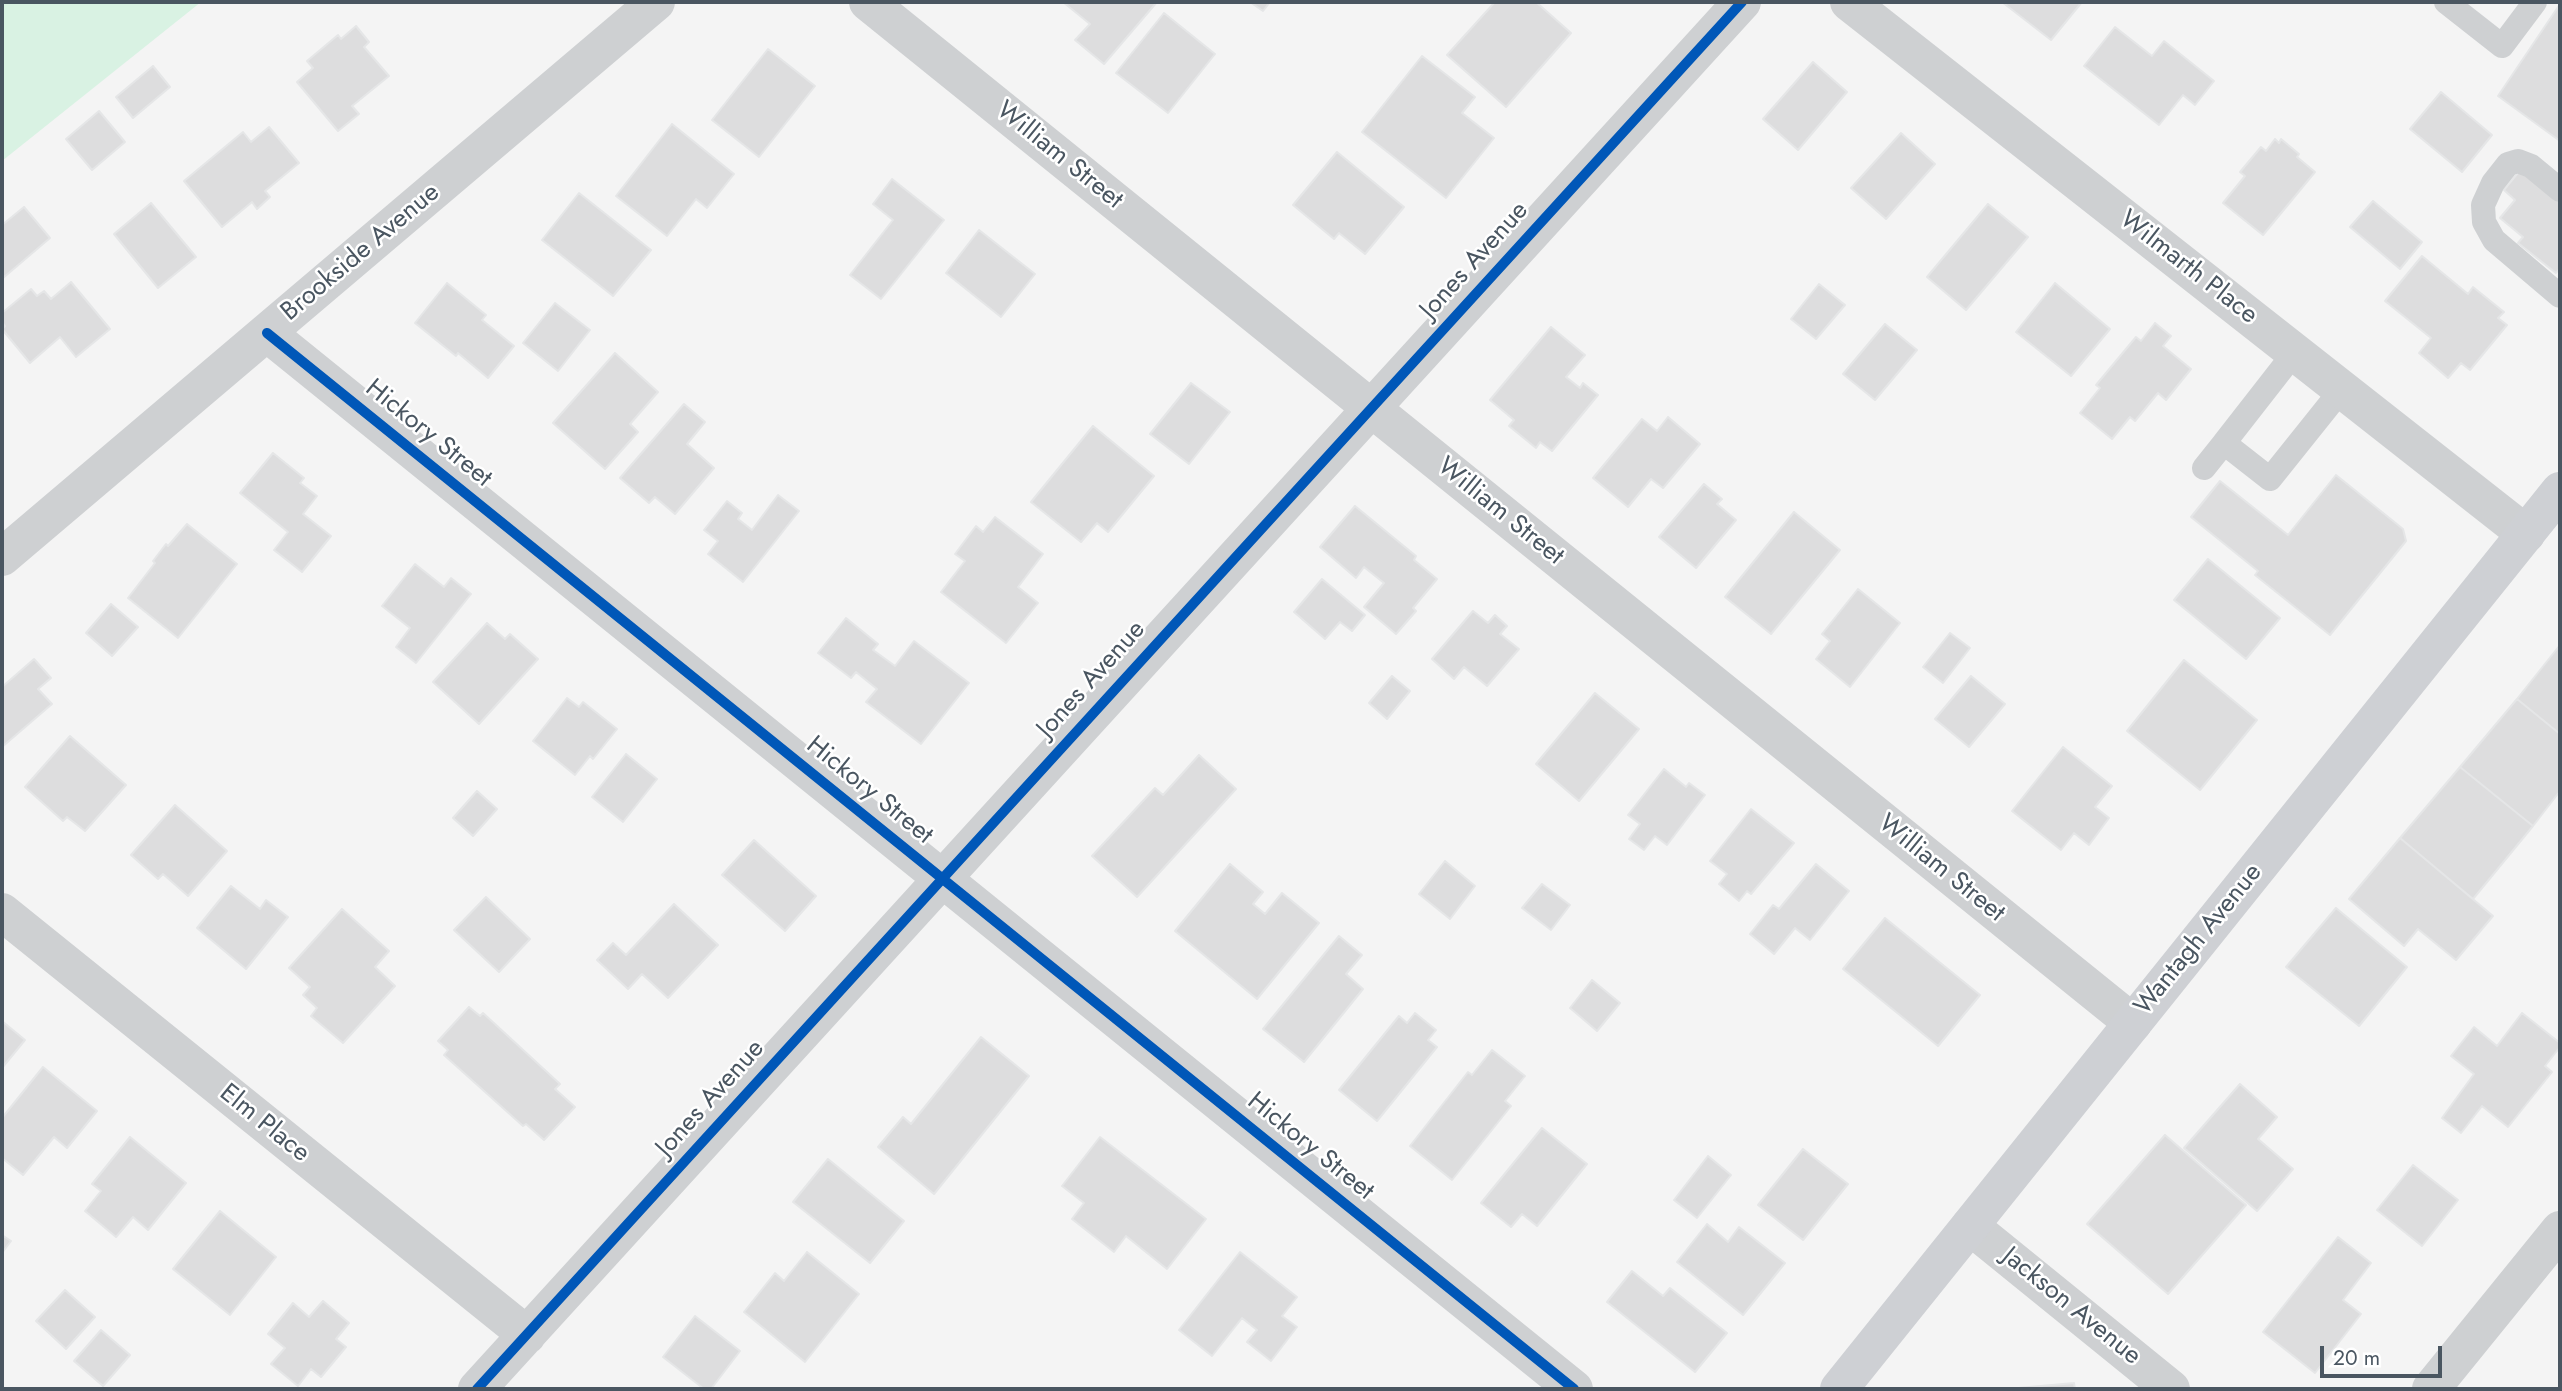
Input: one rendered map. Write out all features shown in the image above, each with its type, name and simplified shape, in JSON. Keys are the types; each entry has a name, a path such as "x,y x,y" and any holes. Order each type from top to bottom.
{"main road":[{"name":"Wantagh Avenue","path":"1839,1389 2560,491"}],"street":[{"name":"Brookside Avenue","path":"2,557 656,2"},
{"name":"William Street","path":"868,2 2133,1023"},
{"name":"Jones Avenue","path":"477,1389 1742,2"},
{"name":"Wilmarth Place","path":"1849,2 2526,534"},
{"name":"Hickory Street","path":"267,332 1574,1389"},
{"name":"Elm Place","path":"2,912 527,1335"},
{"name":"Jackson Avenue","path":"1970,1226 2171,1389"},
{"path":"2431,1389 2560,1230"}],"lane":[{"path":"2446,2 2502,46 2535,2"},
{"path":"2560,190 2531,166 2518,161 2508,164 2493,183 2483,205 2484,222 2494,240 2560,296"},
{"path":"2204,468 2295,352"},
{"path":"2224,443 2270,479 2342,389"}],"green space":[{"path":"2,2 201,2 2,161"}],"building":[{"path":"1063,2 1157,2 1104,64 1075,40 1090,24"},
{"path":"1250,2 1270,2 1263,11"},
{"path":"1495,2 1536,2 1571,33 1506,107 1447,55"},
{"path":"2002,2 2082,2 2051,40"},
{"path":"2560,4 2560,141 2498,96"},
{"path":"1164,13 1215,54 1168,113 1116,73"},
{"path":"356,26 369,42 364,47 389,76 352,106 359,114 338,131 297,82 313,68 307,61 338,35 341,39"},
{"path":"2115,27 2152,56 2164,41 2214,81 2195,105 2183,95 2159,125 2084,66"},
{"path":"768,49 815,86 759,157 712,120"},
{"path":"1422,56 1475,97 1462,113 1494,138 1446,198 1362,132"},
{"path":"1813,62 1847,92 1798,150 1763,119"},
{"path":"153,66 170,87 133,118 116,97"},
{"path":"2441,92 2492,135 2462,172 2410,129"},
{"path":"99,111 125,142 92,170 66,139"},
{"path":"672,124 734,174 707,208 696,199 667,236 616,196"},
{"path":"269,127 299,163 265,191 270,197 257,209 252,202 222,227 184,181 243,132 251,142"},
{"path":"1901,133 1935,164 1886,219 1851,188"},
{"path":"2275,139 2279,143 2281,139 2315,172 2263,235 2223,203 2245,176 2240,172 2261,147 2266,151"},
{"path":"1337,152 1404,207 1365,254 1339,233 1334,239 1293,205"},
{"path":"2521,169 2560,200 2560,268 2556,273 2518,243 2523,237 2500,218 2515,200 2504,190"},
{"path":"892,179 944,220 881,299 850,275 893,220 873,204"},
{"path":"579,193 651,250 613,296 542,240"},
{"path":"2373,201 2422,242 2400,269 2350,227"},
{"path":"151,203 196,257 158,288 114,234"},
{"path":"1988,204 2028,237 1966,310 1927,277"},
{"path":"24,207 50,238 3,278 2,225"},
{"path":"979,230 1035,274 1001,317 946,273"},
{"path":"2422,256 2468,294 2473,287 2504,312 2498,318 2507,325 2470,370 2461,363 2448,378 2419,353 2431,338 2385,301"},
{"path":"71,282 110,329 76,357 60,337 30,363 2,329 5,326 2,313 31,289 37,296 44,291 51,299"},
{"path":"447,283 486,315 482,320 514,346 488,378 415,323"},
{"path":"2055,283 2110,329 2071,376 2016,332"},
{"path":"1819,284 1845,305 1816,339 1791,319"},
{"path":"555,303 590,330 558,371 523,343"},
{"path":"2155,323 2171,336 2163,346 2191,369 2166,400 2158,393 2135,421 2130,417 2112,439 2080,413 2100,388 2096,385 2136,337 2141,341"},
{"path":"1885,324 1917,350 1875,400 1843,374"},
{"path":"1551,327 1585,355 1566,377 1580,388 1583,383 1598,395 1552,451 1540,442 1536,448 1509,426 1514,420 1490,400"},
{"path":"615,353 658,392 630,424 638,432 605,469 553,423"},
{"path":"1191,383 1230,412 1189,464 1150,434"},
{"path":"684,404 705,422 687,444 714,468 675,514 655,497 649,503 620,478"},
{"path":"1668,417 1700,444 1663,488 1651,479 1628,507 1593,478 1642,419 1657,431"},
{"path":"1093,426 1154,476 1108,532 1097,523 1081,542 1031,502"},
{"path":"273,453 304,478 300,483 317,496 303,514 331,536 302,572 274,550 288,532 240,493"},
{"path":"2336,475 2403,529 2406,541 2330,635 2255,575 2258,571 2191,517 2220,481 2288,535"},
{"path":"1704,484 1722,499 1717,504 1736,520 1696,568 1659,537"},
{"path":"778,495 799,511 743,582 708,554 718,541 704,530 727,501 742,513 738,519 752,530"},
{"path":"1355,506 1416,556 1414,560 1437,579 1413,608 1416,611 1396,634 1364,607 1384,583 1364,567 1356,578 1320,547"},
{"path":"1794,512 1840,550 1771,634 1725,597"},
{"path":"995,517 1043,554 1018,587 1038,603 1006,643 941,592 965,561 955,554 976,526 983,532"},
{"path":"187,524 237,564 178,638 128,598 166,544 168,546"},
{"path":"2208,559 2280,618 2246,659 2174,600"},
{"path":"415,564 444,587 451,578 471,594 416,663 396,647 410,628 382,606"},
{"path":"1322,579 1365,615 1352,631 1340,622 1325,639 1294,612"},
{"path":"1858,589 1900,623 1850,687 1816,659 1830,641 1822,634"},
{"path":"111,604 138,627 112,656 86,633"},
{"path":"1473,611 1488,623 1495,615 1507,626 1500,634 1519,649 1487,686 1464,667 1454,679 1432,659"},
{"path":"846,618 878,644 873,650 895,666 914,641 969,683 921,744 866,702 877,689 856,672 851,678 818,653"},
{"path":"487,623 505,639 510,634 538,659 479,724 433,682"},
{"path":"1950,633 1970,648 1943,683 1923,667"},
{"path":"2560,645 2560,734 2517,699"},
{"path":"34,659 51,678 38,689 52,704 2,747 2,687"},
{"path":"2184,660 2257,720 2200,790 2127,731"},
{"path":"1392,676 1410,691 1387,719 1369,703"},
{"path":"1971,676 2005,704 1969,747 1935,719"},
{"path":"1595,693 1639,729 1579,801 1536,764"},
{"path":"567,698 579,707 583,702 617,729 593,759 590,756 575,775 533,741"},
{"path":"2517,699 2560,734 2560,791 2533,826 2460,767"},
{"path":"70,736 126,785 85,831 67,817 63,821 25,787"},
{"path":"2063,747 2112,786 2095,807 2109,818 2089,845 2074,833 2061,850 2012,811"},
{"path":"626,754 657,779 623,822 592,797"},
{"path":"1199,755 1236,789 1137,897 1092,856 1155,788 1163,795"},
{"path":"2460,767 2533,826 2473,899 2400,838"},
{"path":"1664,769 1686,787 1689,783 1705,795 1667,845 1655,836 1644,850 1629,839 1640,824 1628,815"},
{"path":"477,791 497,809 473,836 453,818"},
{"path":"175,805 227,851 188,896 163,874 158,879 131,855"},
{"path":"1751,809 1794,843 1751,894 1747,891 1739,901 1719,884 1727,874 1710,861"},
{"path":"2400,838 2493,916 2456,960 2418,929 2404,946 2349,899"},
{"path":"754,840 816,896 785,931 722,875"},
{"path":"1445,861 1475,886 1450,919 1419,894"},
{"path":"1230,864 1263,892 1253,904 1265,914 1282,893 1319,923 1257,999 1175,931"},
{"path":"1816,864 1849,891 1810,940 1795,928 1774,954 1750,934 1773,905 1779,909"},
{"path":"1542,884 1570,905 1551,930 1522,908"},
{"path":"231,886 260,909 266,900 288,917 246,969 197,928"},
{"path":"486,897 530,939 499,972 454,930"},
{"path":"674,904 718,945 668,998 642,974 628,989 597,960 613,943 626,955"},
{"path":"2336,908 2407,967 2359,1026 2286,967"},
{"path":"342,909 389,951 375,967 395,986 343,1043 311,1016 317,1008 303,995 310,987 289,968"},
{"path":"1885,918 1980,995 1938,1046 1843,969"},
{"path":"1339,936 1362,955 1346,974 1363,989 1304,1062 1263,1029"},
{"path":"1592,980 1620,1003 1597,1031 1570,1008"},
{"path":"469,1007 480,1016 483,1013 560,1084 555,1089 575,1107 544,1140 526,1124 523,1126 444,1055 448,1050 438,1041"},
{"path":"1415,1013 1436,1030 1428,1040 1437,1047 1377,1121 1339,1090 1399,1016 1407,1023"},
{"path":"2522,1013 2560,1043 2560,1047 2545,1066 2552,1072 2508,1127 2482,1106 2461,1133 2442,1118 2474,1074 2451,1056 2474,1027 2497,1046"},
{"path":"2,1021 25,1040 2,1068"},
{"path":"981,1037 1029,1076 934,1194 878,1147 903,1117 911,1124"},
{"path":"1492,1050 1525,1076 1505,1101 1511,1106 1452,1180 1410,1146 1468,1072 1472,1075"},
{"path":"43,1067 97,1111 67,1148 54,1137 23,1175 2,1158 2,1118"},
{"path":"2240,1084 2277,1117 2258,1139 2293,1169 2257,1211 2184,1148"},
{"path":"1542,1128 1587,1164 1537,1226 1522,1214 1511,1227 1481,1203"},
{"path":"2165,1135 2246,1205 2168,1294 2087,1224"},
{"path":"130,1137 186,1183 148,1230 133,1217 116,1237 85,1211 101,1191 92,1184"},
{"path":"1100,1137 1206,1219 1167,1269 1126,1236 1114,1252 1072,1219 1084,1203 1062,1186"},
{"path":"1803,1149 1848,1184 1803,1240 1758,1205"},
{"path":"1708,1156 1731,1175 1697,1218 1674,1200"},
{"path":"828,1159 904,1221 870,1263 793,1202"},
{"path":"2413,1165 2458,1200 2422,1246 2377,1210"},
{"path":"220,1211 276,1257 230,1315 173,1269"},
{"path":"1707,1224 1728,1242 1739,1227 1785,1263 1743,1315 1677,1262"},
{"path":"2,1235 11,1241 2,1253"},
{"path":"2338,1237 2371,1263 2343,1300 2361,1314 2315,1373 2263,1332"},
{"path":"807,1252 859,1294 805,1362 744,1312 775,1273 784,1281"},
{"path":"1240,1252 1297,1297 1282,1316 1297,1327 1271,1361 1247,1342 1257,1330 1242,1318 1212,1356 1179,1330"},
{"path":"1632,1271 1663,1296 1670,1288 1727,1333 1695,1372 1607,1302"},
{"path":"65,1290 95,1317 66,1349 36,1321"},
{"path":"323,1301 349,1323 336,1339 346,1347 321,1377 311,1369 298,1386 271,1364 285,1348 268,1334 293,1303 309,1317"},
{"path":"695,1316 740,1351 711,1389 704,1389 663,1357"},
{"path":"101,1330 130,1355 103,1386 74,1361"},
{"path":"2074,1383 2075,1389 2007,1389"}],"cycle path":[{"path":"477,1389 1742,2"},
{"path":"267,333 1574,1389"}]}
